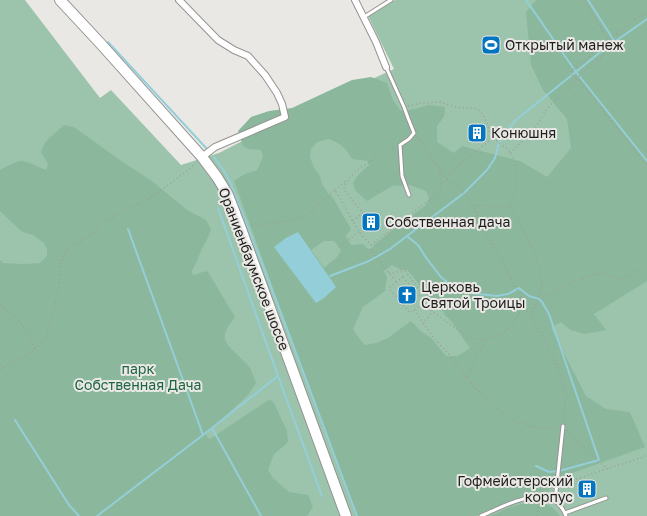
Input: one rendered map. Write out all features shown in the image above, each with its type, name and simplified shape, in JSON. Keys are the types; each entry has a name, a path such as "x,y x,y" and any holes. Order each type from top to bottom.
{"main road":[{"name":"Ораниенбаумское шоссе","path":"60,0 202,157 218,177 228,195 346,516"}],"street":[{"path":"179,0 218,40 234,50 248,56 265,75 277,93 282,104 285,117 215,147 202,157"},
{"path":"355,0 376,42 386,67"}],"lane":[{"path":"364,17 391,0"},
{"path":"386,67 404,106 414,133 400,145 402,176 410,195"},
{"path":"557,502 556,492 563,426"},
{"path":"481,516 507,504 531,497 539,496 552,499 557,502 566,514 606,498"}],"path":[{"path":"584,0 608,40"},
{"path":"647,13 635,19 571,72 647,165"},
{"path":"510,153 534,130 547,109 555,100 568,90 577,78 592,64 603,56 604,52 602,47"},
{"path":"404,106 440,102 455,107 477,109 484,117 493,138 510,153 515,162 516,171 515,196 510,205 501,207 482,205 474,206"},
{"path":"414,133 448,179 464,193 474,206 479,220 505,266 524,305 552,353 566,392 563,426"},
{"path":"448,179 453,169 493,138"},
{"path":"252,226 303,218 355,172 400,145"},
{"path":"0,369 24,357 44,342 50,328 59,288 60,266 68,248 93,234 103,222 152,197 187,171 202,157"},
{"path":"371,245 440,192 442,186 440,169"},
{"path":"348,179 344,186 345,191 363,213 353,221"},
{"path":"335,190 359,232 371,245 371,249 396,282"},
{"path":"510,205 534,251 542,281 539,297 530,315"},
{"path":"339,247 359,232"},
{"path":"539,297 552,294 565,286 602,273 622,279 637,271 647,268"},
{"path":"389,273 404,271 430,303 432,306 432,311 422,322"},
{"path":"403,277 424,302 421,303 410,313 389,288 403,277"},
{"path":"421,303 470,338 479,339 486,339 504,332 514,322 524,305"},
{"path":"0,305 15,316 28,333 35,349"},
{"path":"414,310 474,387 512,420 540,428 563,426"},
{"path":"467,377 486,339"},
{"path":"563,426 598,461 608,468"},
{"path":"557,486 647,455"}],"green space":[{"path":"0,0 25,0 100,98 111,90 181,165 219,153 289,117 394,69 368,16 395,0 647,0 647,516 0,516"},
{"path":"536,0 647,0 647,281 594,314 606,330 585,334 570,330 561,322 551,328 586,396 606,409 630,412 645,447 567,475 557,485 548,491 529,494 475,516 356,516 234,181 243,175 257,170 263,157 261,150 249,149 243,146 238,131 251,117 269,111 292,108 352,80 371,77 387,83 393,100 401,111 428,105 445,107 444,117 437,126 437,142 454,153 462,146 520,161 547,177 571,148 567,119 543,90 531,65 526,12","holes":["329,139 342,146 352,159 368,161 369,165 359,174 353,183 355,190 367,201 392,186 410,185 426,191 429,198 426,205 375,244 371,249 367,248 363,244 351,245 346,236 351,229 333,198 322,184 320,176 314,168 310,157 311,149 317,142","324,241 334,241 341,250 338,256 324,268 311,250","392,265 401,270 407,270 434,304 440,308 451,321 470,348 458,356 446,356 431,338 422,332 411,321 388,338 376,343 365,345 353,329 363,307 385,291 387,277 384,271"]},
{"name":"парк Собственная Дача","path":"64,125 74,127 152,181 187,210 206,220 211,229 191,272 194,275 206,271 208,272 235,317 226,330 225,339 228,345 250,368 256,383 248,395 206,434 207,437 210,439 267,401 271,400 274,403 287,431 288,441 274,454 268,470 273,478 289,492 308,495 313,507 307,516 0,516 0,260 3,263 40,263 47,256 47,249 44,243 33,235 22,232 0,211 0,170 13,163 24,161 46,170 48,164 41,152 45,142"},
{"path":"539,500 553,508 560,516 490,516 510,507"}],"water":[{"path":"298,232 336,287 316,303 274,247 286,238"}],"waterway":[{"path":"526,0 576,72 647,161"},
{"path":"588,0 615,42"},
{"path":"330,276 369,261 390,249 464,193 487,170 495,158 498,146 503,136 516,120 603,50 647,19"},
{"path":"108,42 207,149"},
{"path":"214,157 229,180 246,222 357,516"},
{"path":"218,208 322,496"},
{"path":"128,229 203,435"},
{"path":"408,237 418,245 441,277 456,290 496,296 508,294 519,288 529,296 539,299 542,302 549,314 599,460 559,471"},
{"path":"97,516 278,376"},
{"path":"15,420 69,505 79,516"},
{"path":"212,428 261,516"},
{"path":"536,466 549,472 558,471"}],"place":[{"name":"Открытый манеж","path":"491,45"},
{"name":"Конюшня","path":"477,133"},
{"name":"Собственная дача","path":"371,222"},
{"name":"Церковь Святой Троицы","path":"407,295"},
{"name":"Гофмейстерский корпус","path":"587,489"}]}
